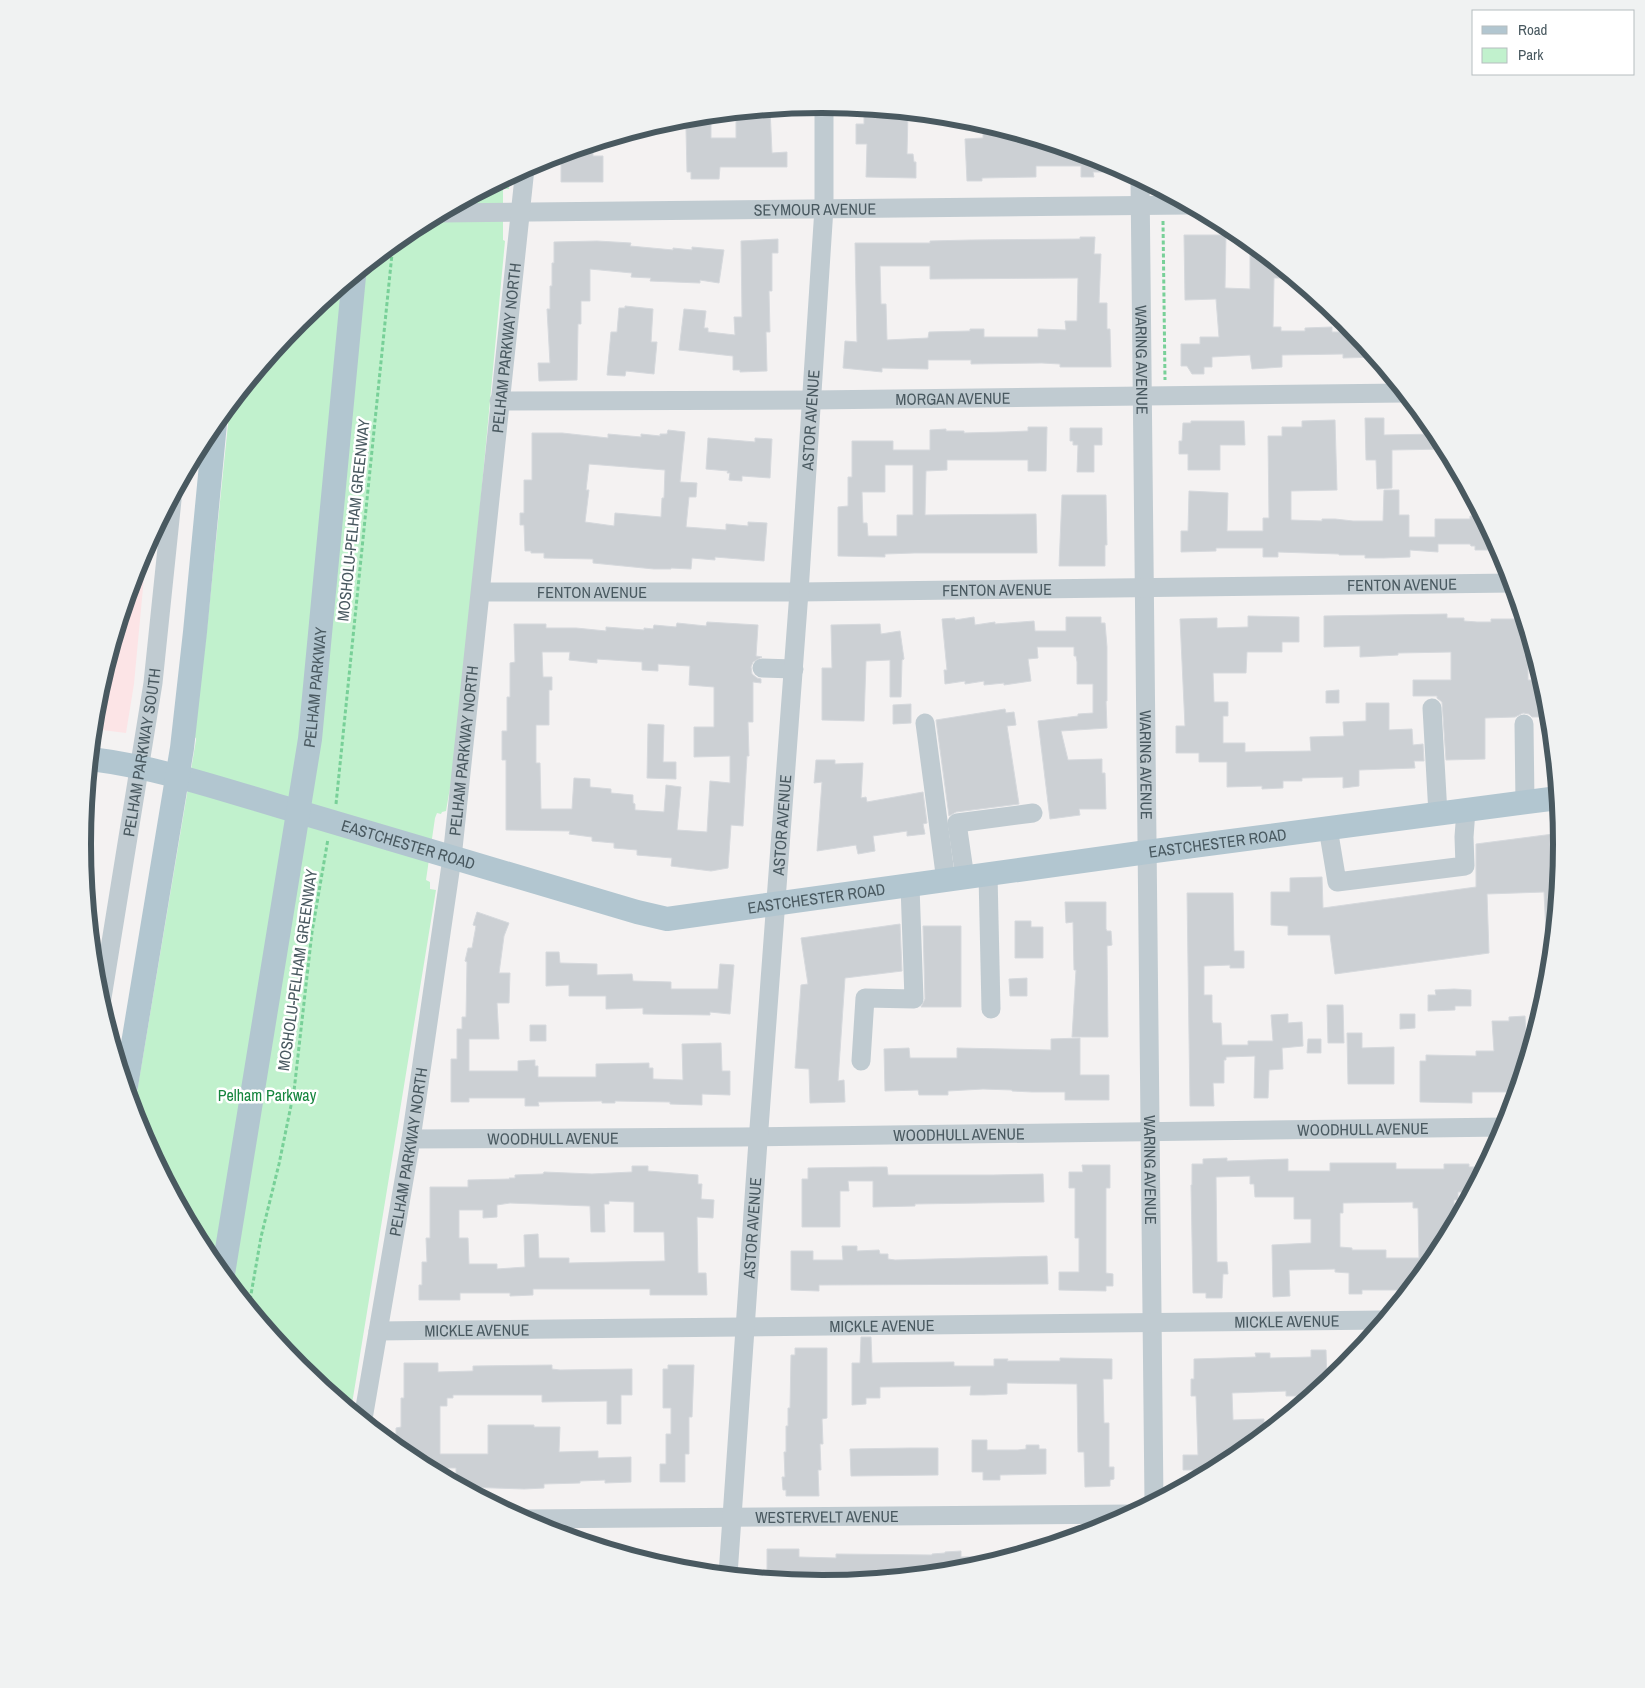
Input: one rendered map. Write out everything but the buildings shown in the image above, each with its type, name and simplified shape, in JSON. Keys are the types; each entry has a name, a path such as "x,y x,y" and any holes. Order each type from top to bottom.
{"main road":[{"name":"PELHAM PARKWAY","path":"224,1264 310,739 353,283"},
{"path":"128,1073 178,775 190,679 213,439"},
{"path":"198,464 204,531"},
{"name":"EASTCHESTER ROAD","path":"97,760 141,766 178,775 628,910 667,919 1147,852 1552,799"}],"street":[{"name":"ASTOR AVENUE","path":"728,1569 758,1136 800,592 824,208 824,113"},
{"name":"PELHAM PARKWAY NORTH","path":"363,1413 411,1138 452,858 524,177"},
{"name":"WARING AVENUE","path":"1140,185 1154,1496"},
{"name":"SEYMOUR AVENUE","path":"454,213 1177,205"},
{"name":"MORGAN AVENUE","path":"500,401 812,400 1398,393"},
{"name":"PELHAM PARKWAY SOUTH","path":"104,983 141,766 158,640 171,514"},
{"name":"FENTON AVENUE","path":"481,592 800,592 1505,583"},
{"path":"762,668 794,669"},
{"path":"1432,708 1438,814"},
{"path":"925,723 956,879"},
{"path":"1524,724 1525,802"},
{"path":"1328,828 1338,882 1465,866 1464,837 1466,810"},
{"path":"956,879 957,823 1033,813"},
{"path":"988,874 991,1009"},
{"path":"861,1061 865,998 914,999 910,886"},
{"name":"WOODHULL AVENUE","path":"411,1138 1497,1127"},
{"name":"MICKLE AVENUE","path":"378,1331 1377,1320"},
{"name":"WESTERVELT AVENUE","path":"540,1519 1115,1514"}],"path":[{"path":"1163,218 1165,384"},
{"name":"MOSHOLU-PELHAM GREENWAY","path":"337,799 392,253"},
{"name":"MOSHOLU-PELHAM GREENWAY","path":"250,1299 261,1237 294,1091 312,932 327,842"}],"shaded area":[{"path":"145,570 134,684 126,733 101,730 105,701 116,655"}],"green space":[{"name":"Pelham Parkway","path":"509,183 509,189 503,189 503,240 505,241 458,742 446,811 441,814 437,813 435,818 426,880 430,882 430,889 436,890 352,1404 305,1361 273,1326 242,1289 214,1250 189,1210 167,1167 136,1096 196,740 194,737 229,418 273,362 305,327 340,294 416,236 457,211"}]}
